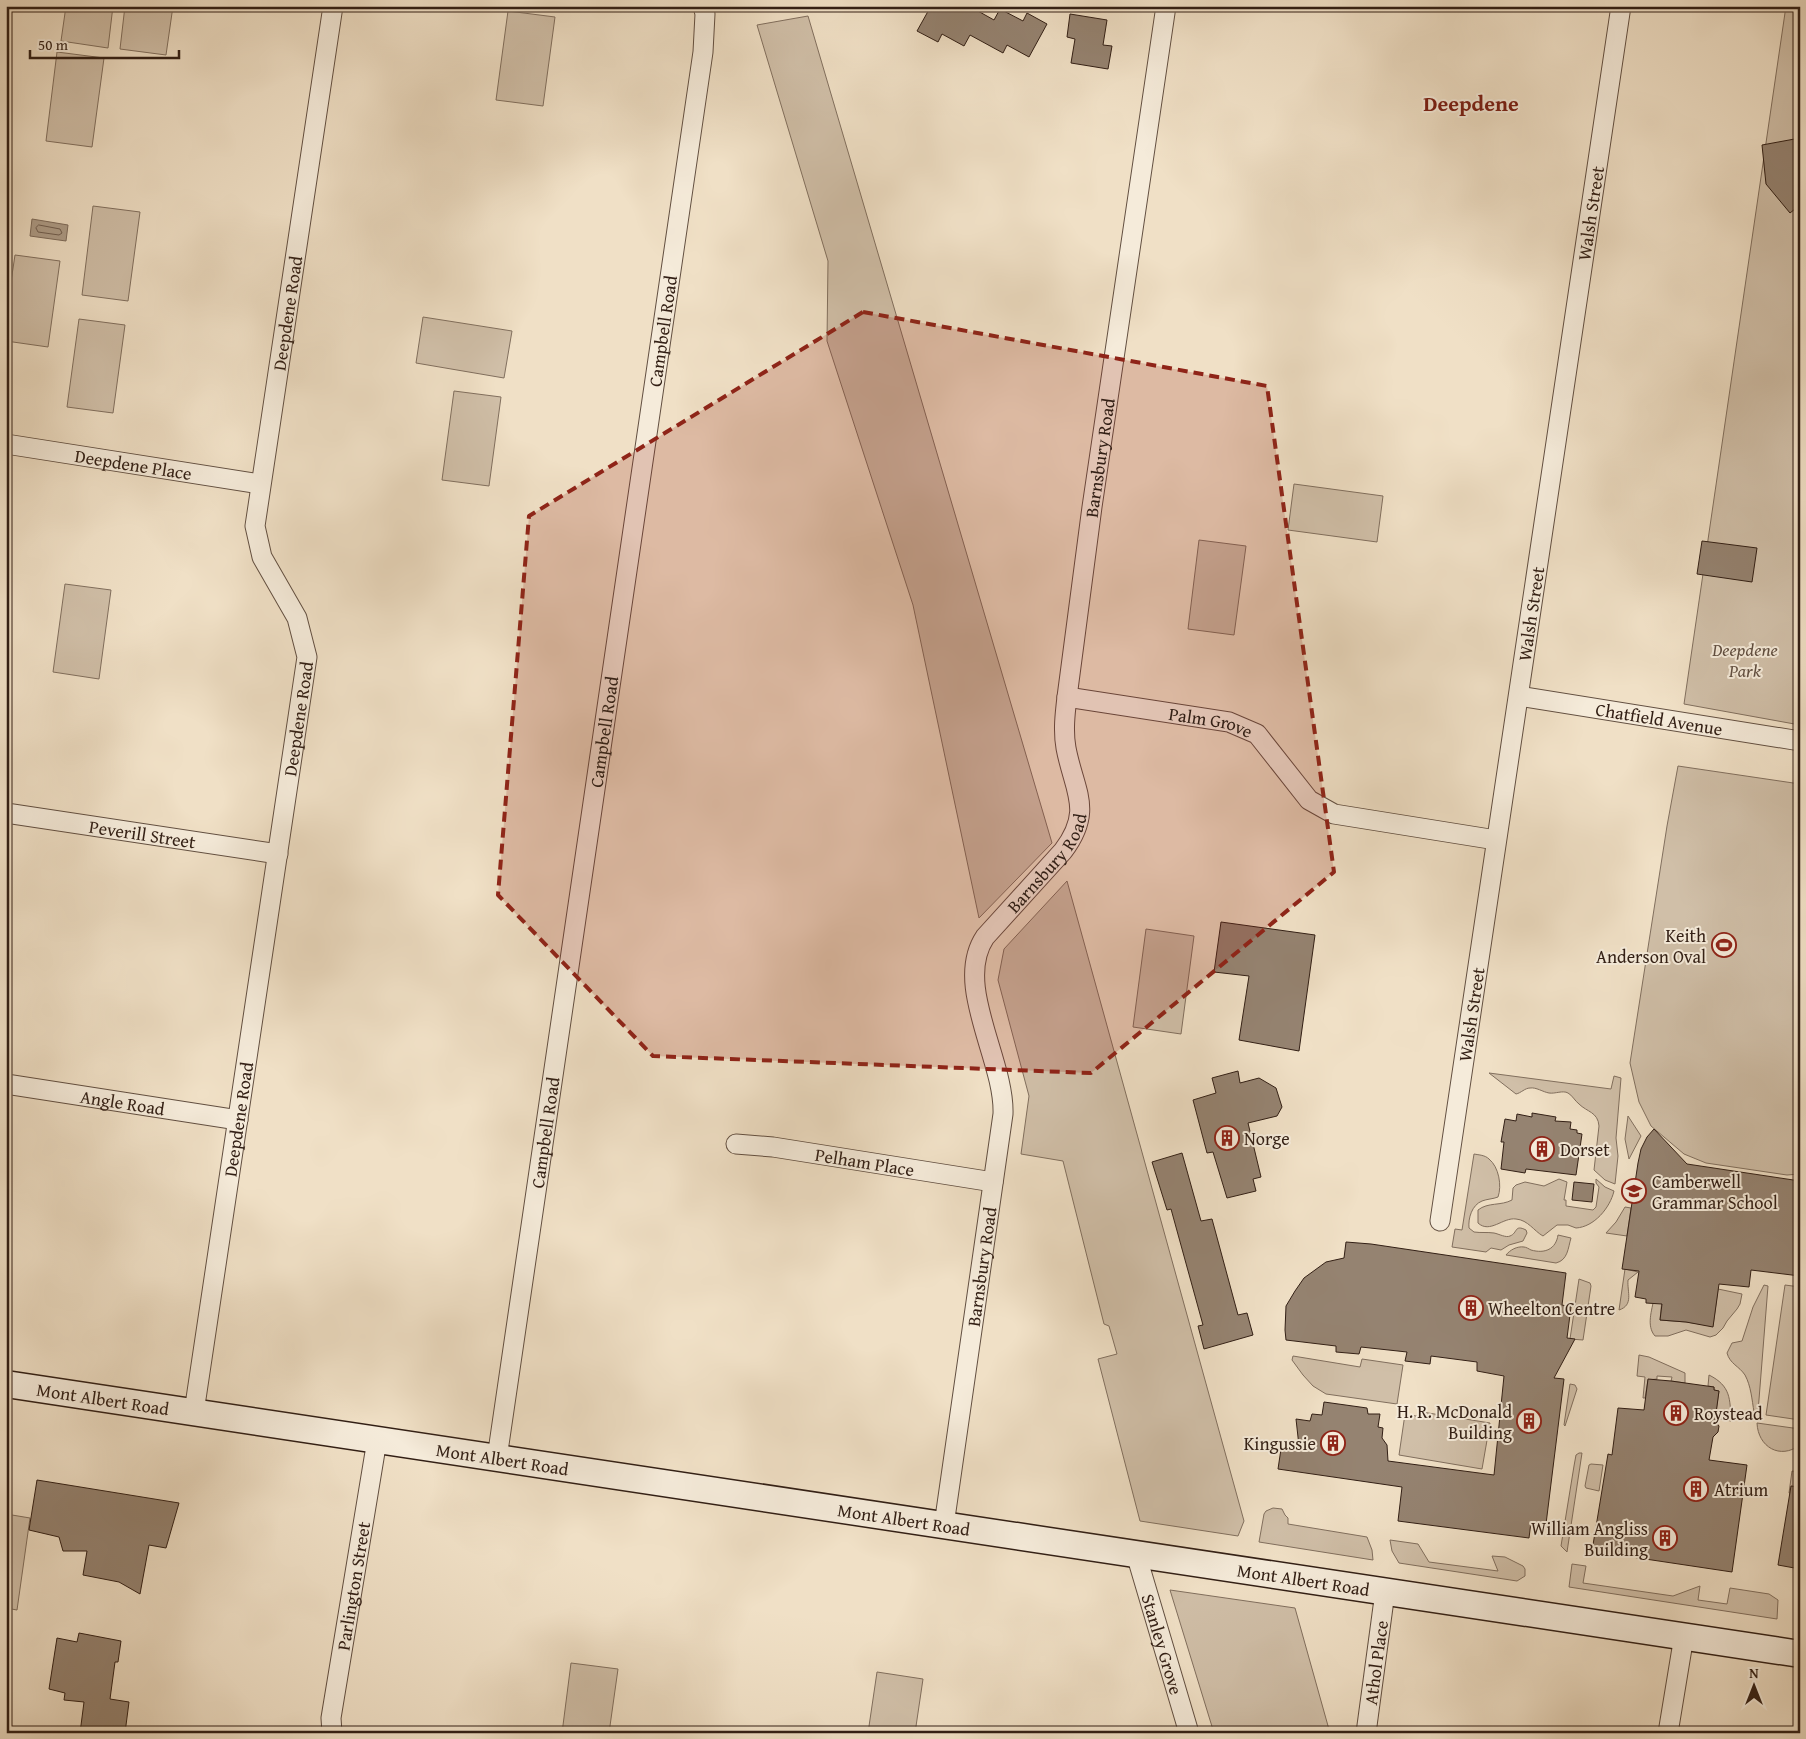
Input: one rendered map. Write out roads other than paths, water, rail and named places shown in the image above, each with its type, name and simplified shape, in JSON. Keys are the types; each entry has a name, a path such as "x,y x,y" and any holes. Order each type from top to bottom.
{"main road":[{"name":"Mont Albert Road","path":"6,1384 1800,1654"}],"street":[{"name":"Deepdene Road","path":"194,1412 307,657 297,618 262,557 255,526 333,6"},
{"name":"Campbell Road","path":"497,1458 704,52 703,6"},
{"name":"Barnsbury Road","path":"944,1525 994,1182 1003,1103 999,1078 974,985 974,968 981,943 985,937 1063,851 1077,827 1080,807 1079,794 1065,740 1064,723 1092,507 1166,6"},
{"name":"Walsh Street","path":"1440,1220 1621,6"},
{"name":"Deepdene Place","path":"6,444 260,484"},
{"name":"Chatfield Avenue","path":"1519,696 1800,741"},
{"name":"Palm Grove","path":"1067,697 1229,722 1257,734 1309,800 1334,814 1496,840"},
{"name":"Peverill Street","path":"6,813 278,854"},
{"name":"Angle Road","path":"6,1084 238,1120"},
{"name":"Pelham Place","path":"736,1144 773,1146 994,1182"},
{"name":"Parlington Street","path":"332,1733 331,1718 377,1440"},
{"name":"Stanley Grove","path":"1148,1556 1189,1733"},
{"name":"Athol Place","path":"1366,1733 1385,1592"},
{"path":"1668,1733 1684,1636"}],"water":[{"path":"32,219 68,225 66,241 30,236"}],"place":[{"name":"Keith Anderson Oval","path":"1724,945"},
{"name":"Norge","path":"1227,1138"},
{"name":"Dorset","path":"1542,1149"},
{"name":"Camberwell Grammar School","path":"1634,1191"},
{"name":"Wheelton Centre","path":"1471,1308"},
{"name":"Roystead","path":"1676,1413"},
{"name":"H. R. McDonald Building","path":"1529,1421"},
{"name":"Kingussie","path":"1333,1443"},
{"name":"Atrium","path":"1696,1489"},
{"name":"William Angliss Building","path":"1665,1538"}],"district":[{"name":"Deepdene","path":"1471,103"}],"park label":[{"name":"Deepdene Park","path":"1745,660"}]}
